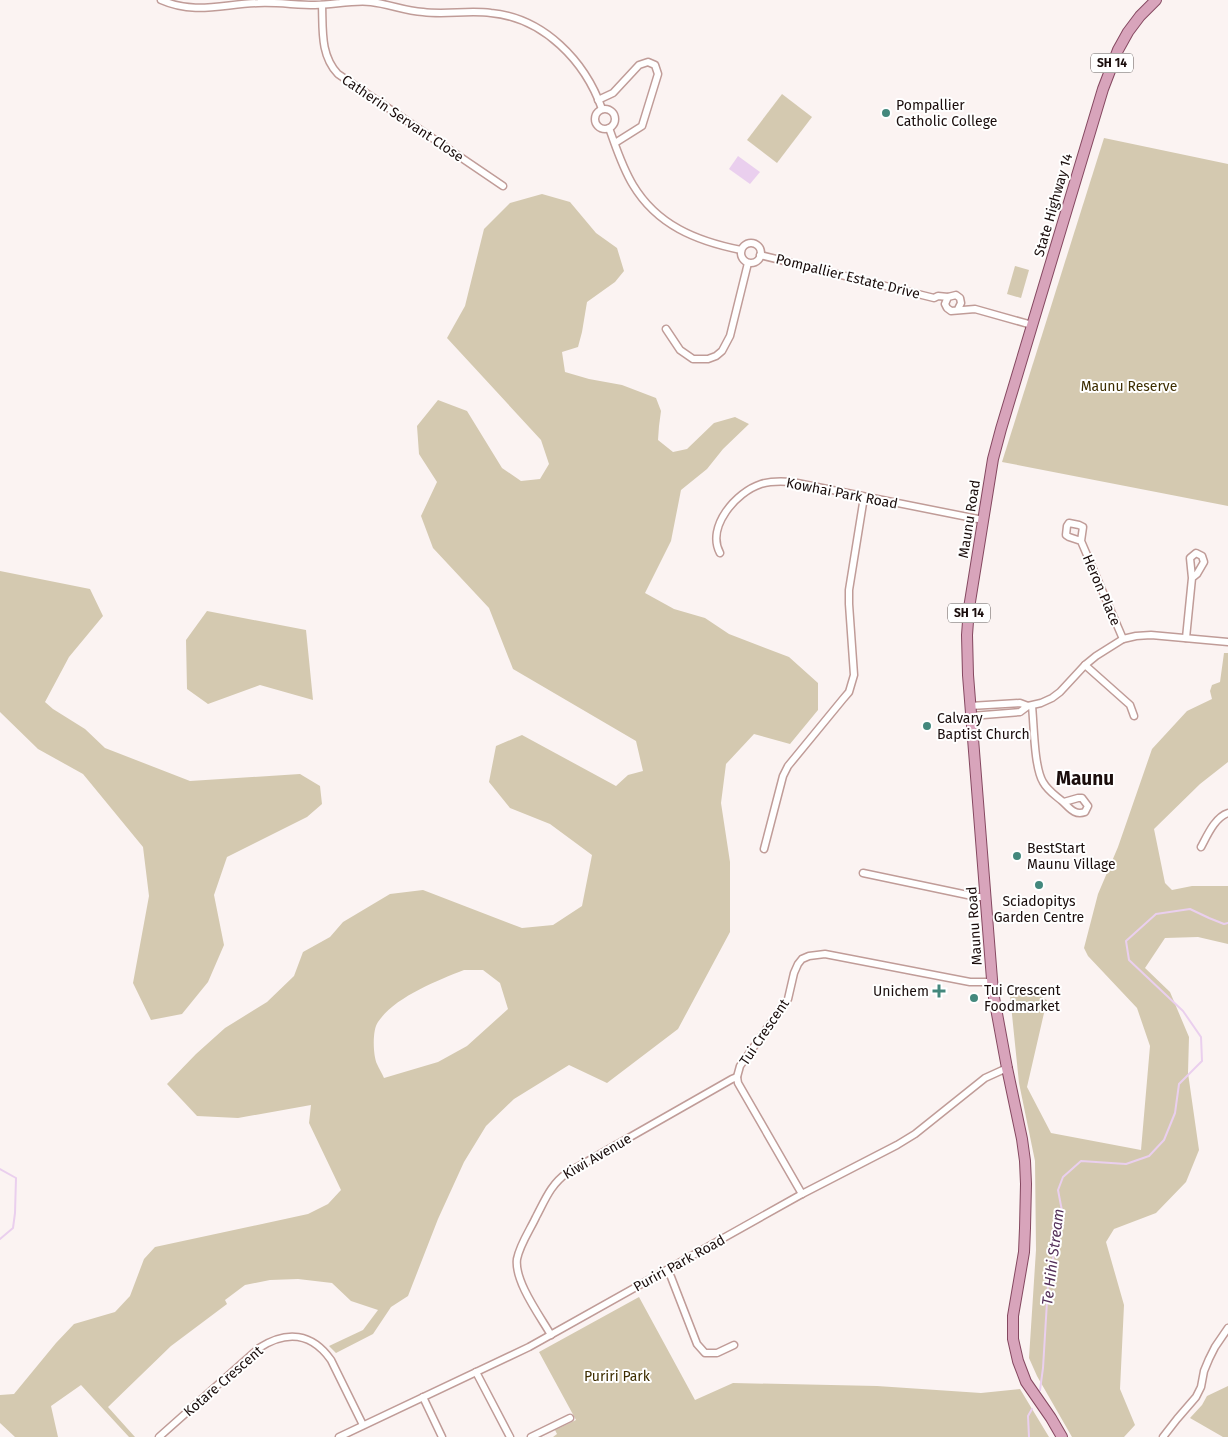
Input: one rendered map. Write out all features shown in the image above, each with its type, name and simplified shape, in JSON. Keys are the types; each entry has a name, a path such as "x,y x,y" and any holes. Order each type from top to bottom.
{"main road":[{"name":"State Highway 14","path":"1001,429 1110,69 1128,32 1140,16 1156,0"},
{"name":"Maunu Road","path":"1001,429 993,459 969,608 967,635 968,675 992,982 1006,1068 1022,1139 1026,1184 1024,1252 1013,1316 1013,1339 1018,1361 1026,1382 1062,1437"}],"street":[{"path":"161,0 174,6 195,9 258,2 322,5 370,1 415,11 436,13 488,12 501,14 521,20 555,40 571,56 582,71 602,109"},
{"name":"Catherin Servant Close","path":"322,5 325,54 332,68 338,74 503,186"},
{"path":"598,100 613,93 639,65 648,62 655,64 658,74 642,126 614,144"},
{"path":"602,109 608,109 614,115 613,124 609,128 600,128 595,121 596,115 602,109"},
{"name":"Pompallier Estate Drive","path":"609,128 628,175 638,192 651,208 674,227 692,237 741,250 745,245 751,243 757,245 760,248 760,255 754,262 748,262"},
{"path":"666,329 680,350 693,358 708,359 722,351 730,336 748,262 741,256 741,250"},
{"name":"Pompallier Estate Drive","path":"760,255 934,298 946,306"},
{"path":"975,309 956,295 948,297 946,302 946,306 951,311 975,309 1032,325"},
{"name":"Pompallier Estate Drive","path":"934,298 938,296 948,297"},
{"path":"958,310 961,306 961,300"},
{"name":"Kowhai Park Road","path":"720,553 716,547 718,528 724,514 734,501 742,494 761,484 782,481 983,520"},
{"path":"764,849 783,776 788,766 849,692 852,683 854,667 849,590 864,496"},
{"name":"Heron Place","path":"1081,541 1123,640"},
{"path":"1186,638 1192,578"},
{"path":"971,711 1020,712 1030,706 1041,704 1060,692 1096,656 1123,640 1136,636 1151,635 1228,642"},
{"path":"1085,665 1130,705 1134,716"},
{"path":"971,711 1020,703 1030,706"},
{"path":"1030,706 1040,775 1049,790 1064,802"},
{"path":"1201,847 1215,823 1224,814 1228,813"},
{"path":"863,873 978,897 986,897"},
{"name":"Tui Crescent","path":"802,1194 737,1078 740,1066 788,999 794,973 802,959 825,954 970,982 992,982"},
{"name":"Puriri Park Road","path":"339,1437 530,1347 802,1194 897,1144 914,1134 986,1078 1006,1068"},
{"name":"Kiwi Avenue","path":"551,1335 518,1277 517,1269 520,1250 554,1184 566,1173 732,1079 737,1078"},
{"path":"667,1270 697,1344 705,1353 717,1353 734,1345"},
{"path":"1163,1437 1196,1397 1214,1348 1228,1328"},
{"name":"Kotare Crescent","path":"159,1437 259,1348 276,1338 286,1337 296,1337 313,1342 326,1353 363,1425"},
{"path":"476,1372 510,1437"},
{"path":"423,1397 442,1437"},
{"path":"531,1437 570,1418"}],"green space":[{"path":"782,94 812,117 777,163 747,140"},
{"name":"Maunu Reserve","path":"1104,138 1228,164 1228,506 1002,462"},
{"path":"542,194 570,202 596,233 617,248 624,271 615,282 587,302 578,347 562,352 565,372 622,385 656,398 661,411 658,440 673,452 687,449 714,423 735,417 749,424 723,449 707,469 681,490 671,541 645,593 674,609 705,618 729,634 789,657 818,683 818,710 790,744 754,734 726,764 721,803 730,862 730,932 678,1029 607,1083 569,1065 514,1099 486,1126 464,1162 438,1219 408,1296 391,1307 373,1334 336,1353 329,1346 363,1330 378,1310 351,1301 332,1283 298,1279 270,1280 245,1285 225,1300 227,1304 171,1346 108,1407 135,1437 129,1437 81,1385 51,1406 58,1437 15,1437 0,1423 0,1395 14,1394 74,1324 115,1312 130,1296 144,1259 155,1247 308,1214 328,1204 341,1190 309,1123 311,1105 238,1118 197,1116 167,1084 225,1028 267,1002 294,976 303,952 330,937 343,922 390,894 423,890 522,928 553,925 582,906 592,855 550,824 510,808 489,782 496,746 522,735 616,786 628,775 643,771 636,741 513,669 489,608 433,548 421,516 437,482 419,454 417,426 438,400 467,411 502,468 521,481 540,479 549,464 541,440 447,338 465,306 484,229 510,203","holes":["464,970 483,970 500,983 508,1009 467,1046 438,1062 384,1078 376,1060 374,1043 376,1026 385,1013 405,997 441,979"]},
{"path":"1015,266 1029,270 1021,298 1007,294"},
{"path":"0,571 90,589 103,616 69,657 45,702 85,729 105,748 190,781 300,774 320,786 322,804 307,817 227,857 214,895 224,945 208,982 182,1014 151,1020 133,983 149,896 143,847 83,774 38,749 0,712"},
{"path":"207,611 306,630 313,700 260,685 208,704 187,689 186,640"},
{"path":"1224,653 1228,653 1228,762 1200,784 1154,829 1165,883 1172,890 1192,886 1228,886 1228,944 1198,937 1165,938 1145,968 1170,992 1189,1037 1188,1073 1199,1150 1186,1182 1156,1213 1114,1229 1106,1242 1124,1305 1120,1389 1135,1425 1124,1437 1072,1437 1037,1376 1029,1358 1036,1250 1035,1161 1019,1083 1010,995 1032,992 1047,1000 1027,1087 1051,1133 1141,1150 1150,1046 1137,1008 1088,956 1084,948 1098,894 1118,847 1152,749 1187,711 1212,699 1210,691 1212,685 1220,682"},
{"name":"Puriri Park","path":"639,1297 695,1400 733,1383 877,1386 981,1393 1020,1389 1049,1437 553,1437 557,1434 555,1430 576,1420 539,1352"},
{"path":"1228,1386 1228,1437 1223,1437 1190,1418 1202,1405 1207,1396"}],"shaded area":[{"path":"738,156 760,172 750,184 729,169"}],"waterway":[{"name":"Te Hihi Stream","path":"1040,1390 1048,1285 1062,1211 1058,1190 1063,1177 1081,1161 1126,1164 1149,1156 1164,1140 1175,1113 1179,1084 1202,1061 1201,1037 1183,1011 1129,960 1126,941 1156,914 1190,909 1224,924 1228,923"},
{"path":"0,1169 16,1178 13,1228 0,1239"},
{"name":"Te Hihi Stream","path":"1029,1437 1028,1416 1032,1409"}],"place":[{"name":"Pompallier Catholic College","path":"886,113"},
{"name":"Calvary Baptist Church","path":"927,726"},
{"name":"BestStart Maunu Village","path":"1017,856"},
{"name":"Sciadopitys Garden Centre","path":"1039,885"},
{"name":"Unichem","path":"939,991"},
{"name":"Tui Crescent Foodmarket","path":"974,998"}],"district":[{"name":"Maunu","path":"1085,778"}]}
